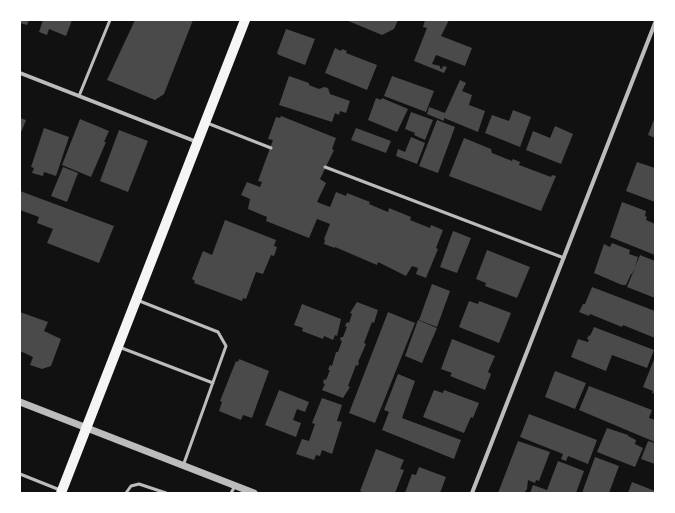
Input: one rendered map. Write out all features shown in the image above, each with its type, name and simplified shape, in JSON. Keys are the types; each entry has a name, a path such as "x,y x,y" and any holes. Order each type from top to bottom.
{"main road":[{"path":"62,492 245,20"}],"street":[{"path":"472,493 655,23"},
{"path":"20,73 198,142"},
{"path":"20,402 254,493"}],"lane":[{"path":"79,96 110,20"},
{"path":"205,122 271,148"},
{"path":"325,167 564,258"},
{"path":"136,300 218,332 226,346 183,466"},
{"path":"118,346 213,383"},
{"path":"20,474 62,492"},
{"path":"126,493 131,486 139,484 166,493"},
{"path":"231,493 236,486"}],"building":[{"path":"20,20 29,20 27,25 20,23"},
{"path":"43,20 72,20 66,36 49,29 47,35 39,32"},
{"path":"135,20 193,20 164,94 155,100 107,80"},
{"path":"346,20 398,20 394,29 382,35"},
{"path":"425,20 449,20 441,36 472,48 465,66 436,55 432,64 440,66 442,69 443,66 447,67 444,73 414,61 427,28 423,27"},
{"path":"286,29 315,39 305,65 277,53"},
{"path":"335,48 341,51 342,49 347,51 346,53 377,65 367,90 325,73"},
{"path":"289,76 309,83 309,85 319,89 324,87 328,88 330,94 350,101 346,113 340,111 339,115 335,113 332,122 279,105"},
{"path":"392,76 434,91 426,112 384,96"},
{"path":"460,80 466,83 462,91 472,95 469,105 485,111 478,132 444,118 444,121 427,114 429,107 445,113"},
{"path":"376,98 381,100 382,98 408,109 397,132 368,120"},
{"path":"513,110 531,117 520,147 485,133 492,115 509,121"},
{"path":"411,112 433,120 425,140 414,135 415,133 405,129"},
{"path":"281,116 336,138 332,149 334,150 320,179 326,183 317,202 330,207 336,192 346,196 347,193 370,202 369,204 388,212 389,208 411,217 410,220 430,228 431,225 443,230 436,248 438,249 426,278 416,274 418,268 412,266 406,276 378,262 377,265 335,247 324,244 324,239 330,224 317,219 309,238 266,221 267,217 248,209 250,199 241,195 247,182 260,187 262,182 258,181 273,140 268,139 276,117 280,118"},
{"path":"655,117 655,138 648,135"},
{"path":"20,118 26,120 20,135"},
{"path":"80,119 109,131 104,142 106,142 91,177 62,165"},
{"path":"437,120 455,127 438,173 419,166"},
{"path":"555,126 573,134 561,164 526,150 533,131 550,138"},
{"path":"44,128 69,137 56,176 44,172 43,176 32,173 34,168 31,167"},
{"path":"356,128 391,141 386,153 351,140"},
{"path":"119,130 148,141 128,192 100,181"},
{"path":"411,137 425,143 417,164 396,156 398,149 405,152"},
{"path":"464,138 491,149 492,153 512,161 513,159 520,162 519,165 551,177 552,175 556,176 541,211 449,176"},
{"path":"637,162 655,168 655,202 626,191"},
{"path":"63,167 78,173 67,202 51,196"},
{"path":"20,191 114,226 99,263 47,243 53,229 37,223 39,217 20,210"},
{"path":"622,202 646,211 646,220 655,224 655,255 610,237"},
{"path":"225,220 276,240 274,246 277,247 274,256 271,255 263,274 256,272 246,299 243,298 242,301 194,283 195,281 192,279 203,251 212,255"},
{"path":"453,231 471,238 457,273 440,267"},
{"path":"612,243 630,250 629,254 638,257 633,274 631,274 626,285 622,285 594,273 604,244 610,247"},
{"path":"487,250 530,267 517,298 485,286 486,283 476,279"},
{"path":"640,255 655,261 655,298 627,287"},
{"path":"432,284 450,291 437,327 419,320"},
{"path":"592,287 655,311 655,338 623,325 622,327 590,314 589,316 579,312 583,304 585,304"},
{"path":"469,301 478,304 479,301 511,313 499,343 459,327"},
{"path":"357,302 378,310 374,323 372,322 364,343 366,344 358,362 358,366 356,365 348,386 350,387 343,398 322,390 325,384 323,383 324,379 326,380 330,370 328,370 330,365 332,366 336,352 338,352 342,341 340,340 341,337 343,337 347,327 345,326 347,322 349,323 352,314 350,313"},
{"path":"302,304 341,319 337,336 335,335 333,340 324,336 323,339 302,331 303,328 294,325"},
{"path":"20,312 48,322 44,331 61,339 51,366 42,369 30,365 33,357 20,351"},
{"path":"388,312 415,323 375,423 349,413"},
{"path":"418,320 437,328 422,363 405,356"},
{"path":"594,327 654,350 647,368 612,355 606,371 571,357 578,339 588,342 589,340 587,339"},
{"path":"452,339 495,356 488,372 491,374 485,390 450,376 452,373 441,369"},
{"path":"655,357 655,394 652,393 653,391 643,387"},
{"path":"239,359 269,371 252,418 243,415 241,420 219,411 222,402 220,401 236,361 238,362"},
{"path":"555,371 586,383 575,409 545,397"},
{"path":"398,374 415,381 402,418 461,440 454,459 382,430 389,412 384,410"},
{"path":"589,386 652,410 649,418 655,420 655,442 579,410"},
{"path":"279,390 309,402 305,412 297,409 293,420 301,423 296,437 265,425"},
{"path":"434,390 443,393 444,390 479,403 473,418 471,417 464,433 423,417"},
{"path":"322,398 342,405 337,421 342,422 332,454 322,450 320,456 316,455 314,460 296,454 302,439 309,441 315,424 312,423"},
{"path":"529,414 597,440 588,464 568,456 566,461 561,459 563,454 520,437"},
{"path":"607,428 628,435 636,440 635,444 643,448 635,467 597,452"},
{"path":"518,441 550,452 539,481 536,480 535,483 528,480 527,489 524,493 498,493"},
{"path":"648,441 655,443 655,464 641,459"},
{"path":"376,449 404,460 400,469 404,470 395,493 365,493 360,491"},
{"path":"595,457 619,466 609,493 582,493"},
{"path":"558,461 584,471 576,493 530,493 533,485 547,490"},
{"path":"419,467 446,477 440,493 405,493 412,474 416,475"},
{"path":"632,482 655,491 655,493 628,493"}]}
